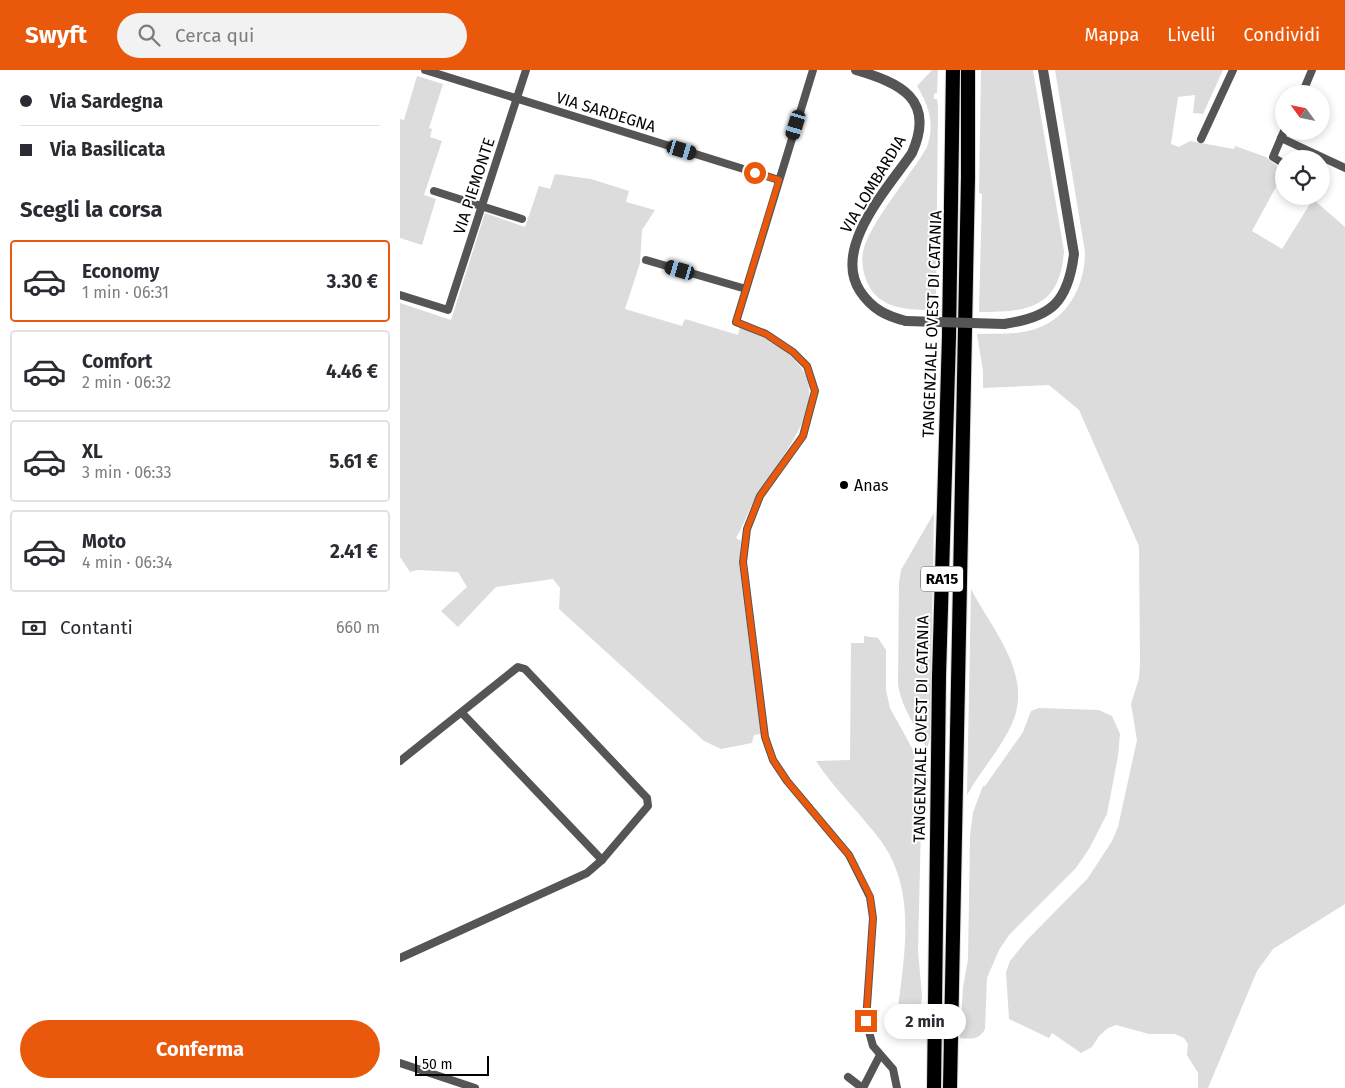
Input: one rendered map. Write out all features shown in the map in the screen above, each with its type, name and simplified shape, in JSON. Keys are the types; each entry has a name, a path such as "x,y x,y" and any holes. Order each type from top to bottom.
{"highway":[{"name":"TANGENZIALE OVEST DI CATANIA","path":"934,1088 939,676 950,306 953,70"},
{"name":"TANGENZIALE OVEST DI CATANIA","path":"950,1088 968,177 968,70"}],"street":[{"name":"VIA SARDEGNA","path":"425,70 779,180"},
{"name":"VIA PIEMONTE","path":"400,295 448,310 526,70"},
{"path":"813,70 736,322 766,334 793,352 807,366 815,391 803,436 760,496 747,529 743,562 765,737 773,760 787,781 849,855 870,896 873,918 866,1021 869,1037 893,1069 896,1088"},
{"name":"VIA LOMBARDIA","path":"856,70 898,85 916,106 919,118 918,140 912,153 863,226 853,247 854,277 858,288 868,302 890,317 906,321 1004,324 1031,320 1049,310 1061,298 1071,279 1074,254 1044,70"},
{"path":"1201,139 1233,70"},
{"path":"1306,85 1312,70"},
{"path":"1292,140 1345,168"},
{"path":"434,191 522,219"},
{"path":"646,260 746,289"},
{"path":"400,761 462,714 518,667 525,668 647,798 648,806 602,860 587,873 400,958"},
{"path":"462,714 602,860"},
{"path":"848,1076 862,1088 880,1054"},
{"path":"400,1063 475,1088"}],"shaded area":[{"path":"932,70 938,70 937,93 934,94 938,107 936,300 926,306 925,310 907,309 891,305 877,297 867,282 862,260 867,241 881,214 927,147 931,123 930,115 917,86"},
{"path":"981,70 1033,70 1064,251 1056,285 1048,296 1026,308 1012,311 979,312 982,194 979,193"},
{"path":"1055,70 1223,70 1203,114 1193,113 1195,95 1178,97 1171,144 1179,147 1190,141 1234,149 1235,146 1266,157 1275,164 1275,189 1252,231 1282,249 1309,205 1320,205 1345,227 1345,904 1273,949 1257,971 1208,1088 1198,1088 1198,1073 1187,1055 1188,1044 1184,1038 1175,1034 1149,1034 1116,1025 1108,1028 1099,1036 1092,1047 1081,1053 1052,1033 1049,1038 1009,1019 1006,972 1010,961 1027,940 1088,878 1112,841 1118,827 1137,740 1131,704 1139,678 1140,664 1139,546 1079,410 1049,385 983,388 983,371 977,334 1019,333 1045,325 1055,318 1065,310 1078,289 1082,277 1085,252"},
{"path":"417,76 443,84 429,128 432,129 430,137 442,141 424,195 436,199 422,245 400,238 400,119 404,120"},
{"path":"555,174 591,179 629,191 626,202 655,210 642,230 640,263 625,309 682,326 685,319 738,335 740,327 775,344 797,362 808,381 809,401 802,422 790,445 756,497 736,538 741,541 739,565 761,734 754,735 752,743 721,749 704,741 559,609 560,588 553,579 496,587 458,627 441,611 467,587 458,572 417,570 410,572 400,557 400,303 451,320 485,213 525,227 539,186 550,189"},
{"path":"934,513 930,737 927,750 906,710 898,684 899,583 901,570"},
{"path":"971,589 1009,656 1018,692 1016,711 1009,730 967,795"},
{"path":"864,636 878,638 886,650 886,690 890,708 912,748 922,782 918,951 922,995 919,1036 908,1035 896,1026 905,931 901,884 893,862 881,841 831,782 816,761 850,760 851,643 864,643"},
{"path":"1039,708 1099,710 1112,716 1120,734 1118,756 1107,814 1089,849 1075,869 1009,935 999,950 987,978 985,1029 983,1033 975,1038 960,1038 963,987 968,960 970,836 973,812 983,786 985,786 1023,732 1031,711"}],"place":[{"name":"Anas","path":"844,485"}],"route":[{"path":"755,173 779,180 736,322 766,334 793,352 807,366 814,382 815,391 808,426 788,458 760,496 747,529 743,562 765,737 773,760 787,781 849,855 862,877 870,896 873,918 866,1021"}]}
